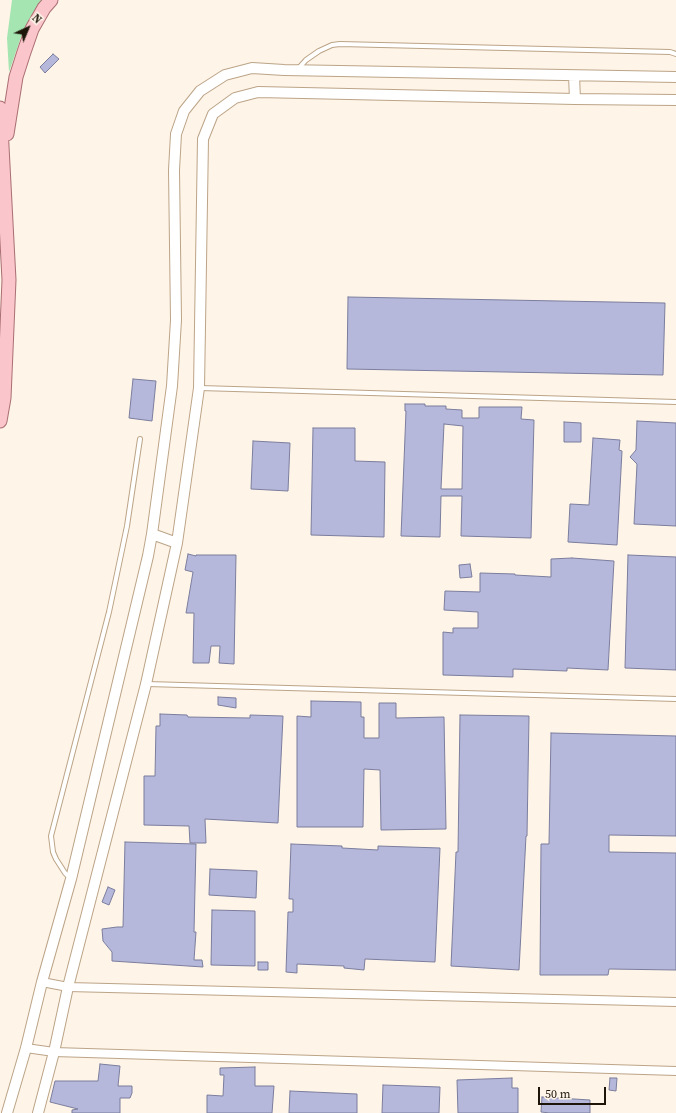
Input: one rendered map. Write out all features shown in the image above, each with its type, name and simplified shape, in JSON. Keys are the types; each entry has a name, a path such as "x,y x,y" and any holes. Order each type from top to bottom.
{"main road":[{"path":"3,159 16,77 32,29 44,8 51,0"},
{"path":"0,108 9,280 4,398 0,421"}],"street":[{"path":"7,1113 71,879 152,534 172,386 176,320 174,170 176,134 184,111 200,91 225,75 252,68 296,71 676,78"},
{"path":"574,76 575,99"},
{"path":"38,1113 54,1052 68,987 146,684 177,543 199,388 203,139 213,114 235,98 258,92 676,100"},
{"path":"152,534 177,543"},
{"path":"42,982 68,987 676,1002"},
{"path":"26,1048 54,1052 676,1071"}],"lane":[{"path":"296,71 312,55 325,48 340,44 670,52 676,54"},
{"path":"199,388 676,402"},
{"path":"71,879 62,870 56,859 53,852 51,836 112,597 127,526 140,439"},
{"path":"146,684 676,700"}],"green space":[{"path":"12,0 43,0 22,34 9,72 7,38"}],"building":[{"path":"53,54 59,59 45,73 40,67"},
{"path":"348,297 665,303 663,375 347,369"},
{"path":"133,379 156,381 152,421 129,418"},
{"path":"405,404 425,404 425,406 446,406 446,409 462,410 462,418 479,418 479,407 522,407 521,419 534,420 531,538 461,536 462,496 441,496 440,537 401,536","holes":["444,424 463,426 462,489 441,489"]},
{"path":"637,421 676,423 676,526 634,524 637,464 630,457 636,450"},
{"path":"564,422 581,423 581,442 564,442"},
{"path":"313,428 355,428 355,461 385,462 384,537 311,535"},
{"path":"593,438 620,440 619,450 622,451 617,545 568,542 570,504 589,505"},
{"path":"253,441 290,443 288,491 251,489"},
{"path":"188,554 196,556 236,555 234,664 219,663 220,646 211,646 209,663 193,663 194,613 186,613 193,572 185,570"},
{"path":"628,555 676,557 676,670 625,668"},
{"path":"572,558 614,561 608,670 567,668 567,671 513,669 513,677 443,675 443,632 453,633 453,628 478,628 478,612 444,610 445,591 480,592 480,573 551,577 551,559"},
{"path":"470,564 472,577 460,578 459,565"},
{"path":"218,697 236,698 236,708 218,705"},
{"path":"311,701 361,702 361,717 364,717 364,738 379,738 379,703 396,703 396,718 444,717 446,829 381,830 380,770 364,769 363,827 297,827 297,716 311,717"},
{"path":"160,714 187,715 188,717 250,718 250,715 283,716 278,823 205,819 206,843 190,843 189,826 144,825 144,776 155,776 156,726 160,726"},
{"path":"460,715 529,716 527,836 519,970 451,966 456,852 458,852"},
{"path":"551,733 676,736 676,836 609,835 609,852 676,853 676,970 609,969 608,975 540,975 541,844 549,844"},
{"path":"125,842 196,844 194,932 196,932 194,960 202,960 203,967 112,961 112,952 103,941 102,929 123,927"},
{"path":"291,844 342,846 342,848 378,850 378,846 440,848 435,962 365,959 364,970 344,968 344,966 297,964 297,973 286,972 288,912 293,912 293,899 289,899"},
{"path":"210,869 257,871 256,898 209,895"},
{"path":"108,887 115,890 109,905 102,902"},
{"path":"212,910 255,911 255,966 211,965"},
{"path":"258,962 268,962 268,970 258,970"},
{"path":"100,1064 120,1066 118,1086 132,1086 130,1098 120,1098 120,1113 72,1113 72,1110 78,1109 50,1102 55,1081 98,1081"},
{"path":"255,1067 255,1086 274,1086 272,1113 207,1113 207,1095 223,1096 224,1075 220,1075 220,1068"},
{"path":"512,1078 512,1088 518,1088 518,1113 458,1113 457,1080"},
{"path":"610,1078 617,1078 616,1091 609,1090"},
{"path":"383,1085 440,1087 439,1113 382,1113"},
{"path":"290,1091 357,1094 357,1113 289,1113"},
{"path":"542,1097 590,1100 590,1113 541,1112"}]}
